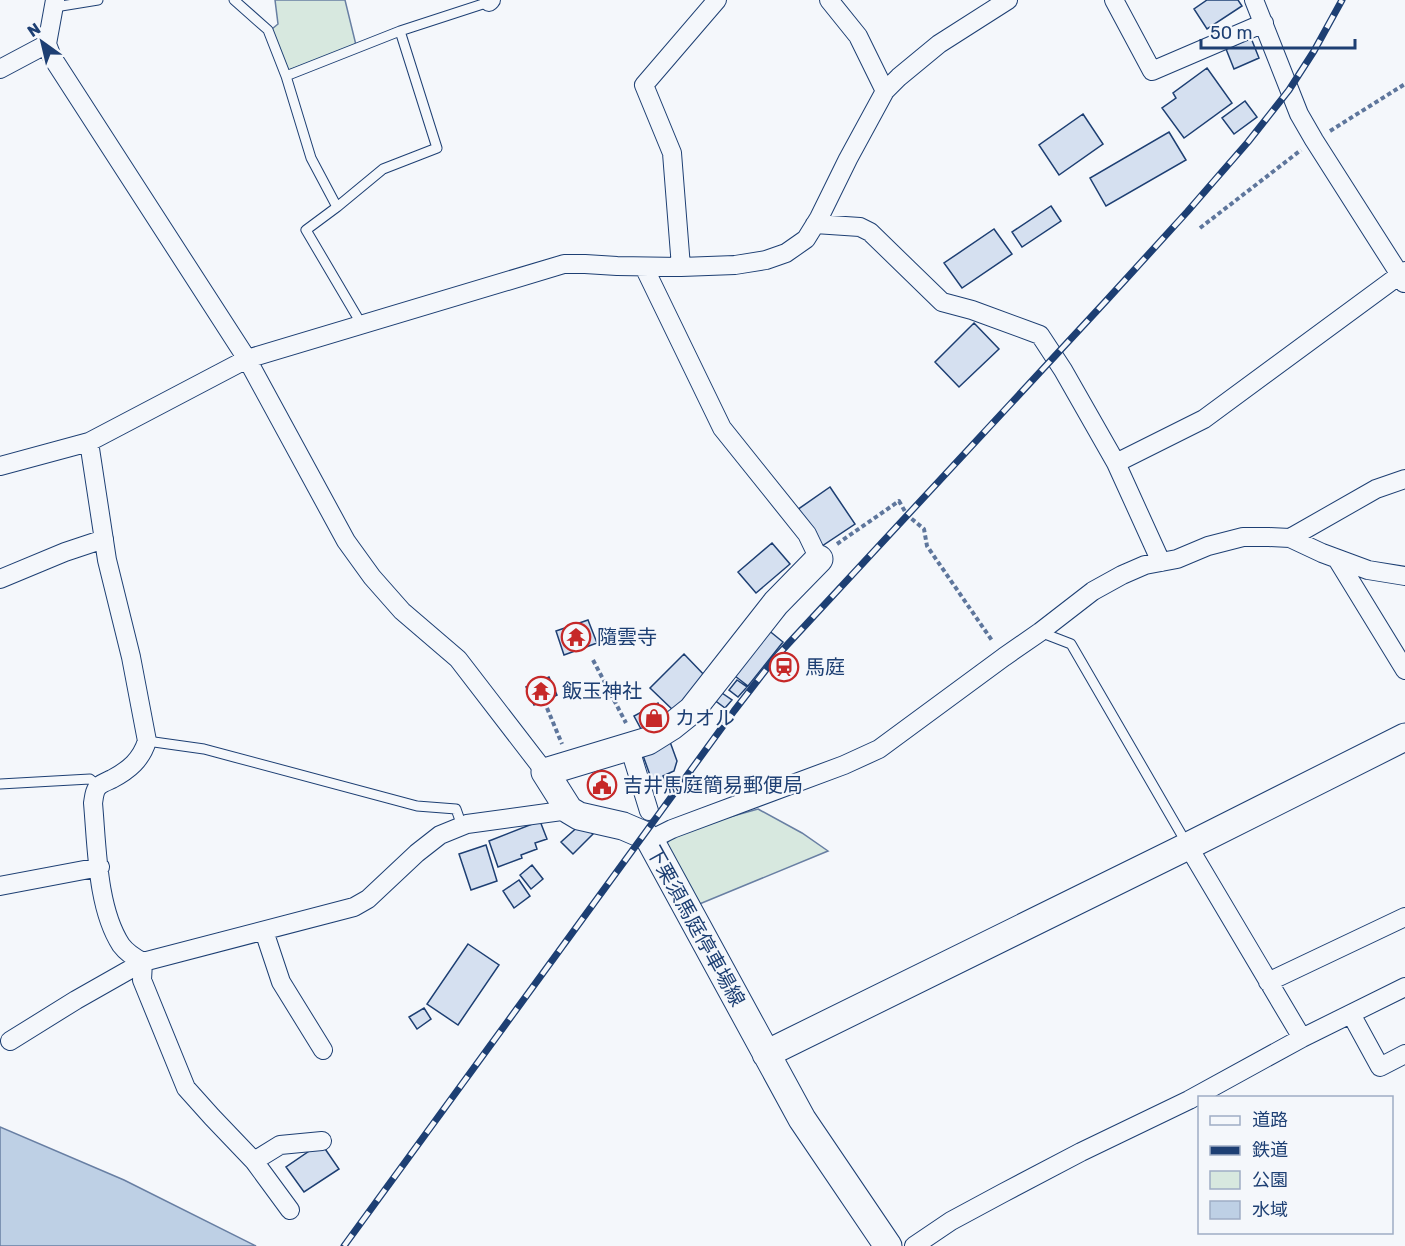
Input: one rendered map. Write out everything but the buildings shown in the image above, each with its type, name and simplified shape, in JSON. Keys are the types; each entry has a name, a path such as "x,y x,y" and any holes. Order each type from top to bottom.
{"main road":[{"path":"569,810 545,772 648,741 672,726 692,710 776,603 819,559"},
{"path":"766,1054 1405,738"},
{"name":"下栗須馬庭停車場線","path":"569,810 579,816 623,826 650,840 802,1119 888,1246"}],"street":[{"path":"681,267 672,153 644,85 717,0"},
{"path":"829,0 858,36 885,91"},
{"path":"0,466 89,442 247,359 564,264 681,267 766,260 786,253 806,239 885,91 939,44 1008,0"},
{"path":"1114,0 1152,71 1264,23"},
{"path":"1116,464 1204,419 1403,277 1299,114 1254,0"},
{"path":"55,3 47,44 52,57 247,359 346,542 372,577 402,611 458,659 545,772"},
{"path":"0,69 47,44"},
{"path":"815,224 860,227 870,232 942,302 972,310 1040,335 1063,370 1116,464 1161,562"},
{"path":"644,267 722,428 807,534 819,559"},
{"path":"89,442 107,560 131,657 147,741 143,753 134,764 99,786 95,791 93,803 99,867 108,917 122,946 133,958 143,962"},
{"path":"1290,538 1376,489 1405,479"},
{"path":"650,840 672,829 844,765 879,749 1093,591 1145,565 1177,559 1208,546 1243,537 1269,537 1290,538 1368,570 1405,576"},
{"path":"0,579 64,552 104,539"},
{"path":"1337,559 1405,670"},
{"path":"632,746 649,811"},
{"path":"10,1041 143,962 354,908 368,899 417,853 440,836 462,826 569,810"},
{"path":"1188,846 1302,1038"},
{"path":"0,886 99,867"},
{"path":"1268,982 1405,917"},
{"path":"264,931 281,982 323,1050"},
{"path":"143,962 142,980 186,1088 254,1161 290,1210"},
{"path":"914,1246 951,1221 992,1198 1189,1100 1302,1038 1405,987"},
{"path":"1351,1014 1380,1067 1405,1054"},
{"path":"254,1161 280,1145 322,1141"}],"lane":[{"path":"55,3 98,0"},
{"path":"234,0 268,30 286,76 311,158 337,207"},
{"path":"286,76 400,31 490,1"},
{"path":"362,325 306,230 383,169 437,148 400,31"},
{"path":"1040,632 1071,644 1188,846"},
{"path":"147,741 204,749 417,806 456,809 462,826"},
{"path":"0,784 90,779 99,786"}],"path":[{"path":"819,559 899,501 906,515 924,529 927,546 1004,657"},
{"path":"593,660 633,737 632,746"},
{"path":"547,708 571,764"}],"green space":[{"path":"275,0 345,0 356,45 287,71 272,29 278,24"},
{"path":"758,809 802,833 828,851 697,905 667,849 667,843 676,832"}],"water":[{"path":"0,1127 124,1180 256,1246 0,1246"}],"railway":[{"path":"344,1246 775,658 1105,302 1248,142 1289,90 1342,0"}],"place":[{"name":"隨雲寺","path":"576,637"},
{"name":"馬庭","path":"784,667"},
{"name":"飯玉神社","path":"541,691"},
{"name":"カオル","path":"654,718"},
{"name":"吉井馬庭簡易郵便局","path":"602,785"}]}
